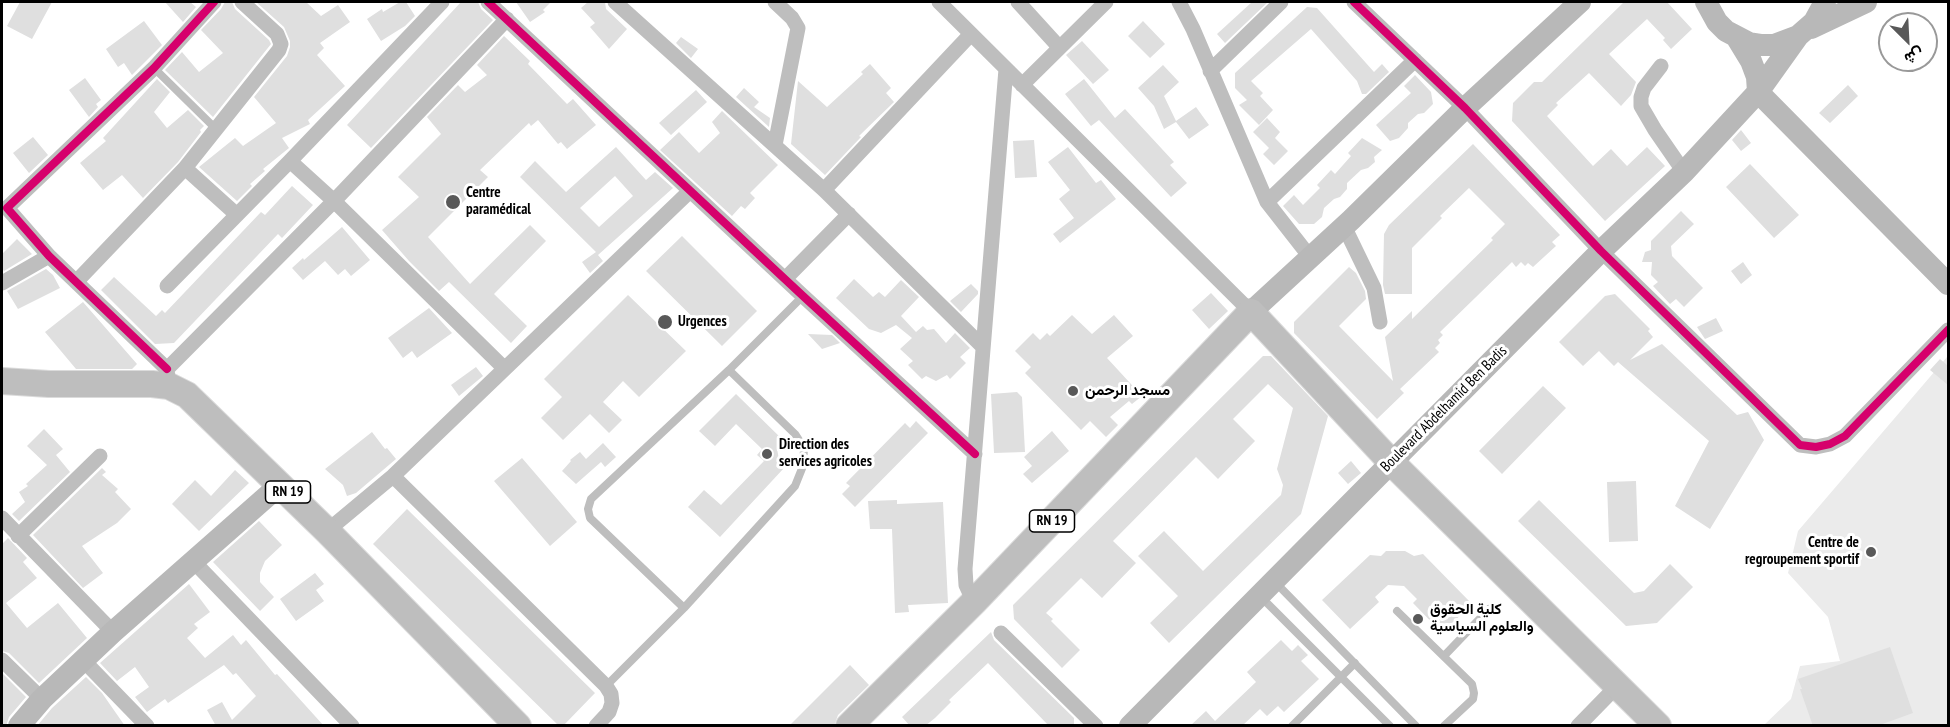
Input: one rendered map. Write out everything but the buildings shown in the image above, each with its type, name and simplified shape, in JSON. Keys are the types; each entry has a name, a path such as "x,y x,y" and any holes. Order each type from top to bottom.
{"main road":[{"path":"1580,2 1251,312 1391,462 1658,726"},
{"path":"1706,2 1717,22 1737,38 1749,43 1774,45 1866,2"},
{"name":"Boulevard Abdelhamid Ben Badis","path":"1130,726 1391,462 1684,172 1758,92 1801,34 1814,22 1825,2"},
{"path":"1737,38 1757,77 1758,92 1948,284"},
{"name":"RN 19","path":"849,726 974,602 1251,312"},
{"name":"RN 19","path":"2,381 49,384 152,384 168,377 280,484 518,726"},
{"path":"19,726 42,699 113,632 280,484"}],"street":[{"path":"214,2 154,68 4,205 49,256 168,377 507,19"},
{"path":"76,282 185,168 279,50 281,44 277,34 242,2"},
{"path":"167,286 442,2"},
{"path":"488,2 802,296 975,454"},
{"path":"615,2 775,144 982,346"},
{"path":"775,2 792,18 798,28 775,144"},
{"path":"939,2 1251,312"},
{"path":"1018,2 1059,47"},
{"path":"1022,85 1106,2"},
{"path":"1179,2 1193,29 1267,202 1310,257"},
{"path":"1210,71 1281,2"},
{"path":"1354,2 1465,108 1602,252 1800,445 1823,446 1845,436 1948,330"},
{"path":"824,190 971,34"},
{"path":"1267,202 1415,60"},
{"path":"1661,66 1644,88 1641,106 1684,172"},
{"path":"974,602 966,585 964,569 1006,69"},
{"path":"290,161 334,201 504,368"},
{"path":"185,168 237,215"},
{"path":"327,531 393,476 690,191"},
{"path":"785,279 849,214"},
{"path":"1344,226 1374,288 1380,322"},
{"path":"2,283 49,256"},
{"path":"100,456 7,528 113,632"},
{"path":"393,476 606,686 611,694 612,703 609,712 596,726"},
{"path":"194,562 345,723"},
{"path":"1001,633 1096,726"},
{"path":"2,660 42,699"},
{"path":"83,660 147,726"},
{"path":"1578,726 1618,685"}],"lane":[{"path":"154,68 216,129"},
{"path":"684,608 590,518 588,509 591,500 729,370 802,296"},
{"path":"606,686 684,608 795,486 803,466 804,448 795,434 729,370"},
{"path":"1266,588 1355,663 1416,726"},
{"path":"1266,588 1341,676 1390,726"},
{"path":"1444,656 1489,609"},
{"path":"1397,611 1472,684 1473,699 1444,726"},
{"path":"1292,726 1355,663"}],"shaded area":[{"name":"Centre de regroupement sportif","path":"1947,357 1948,725 1763,726 1791,699 1800,666 1840,661 1828,617 1788,573 1798,531"}],"cycle path":[{"path":"167,369 49,256 7,208 154,68 214,2"},
{"path":"488,2 975,454"},
{"path":"1354,2 1465,108 1601,251 1800,445 1816,447 1830,444 1845,436 1948,330"}],"place":[{"name":"Centre paramédical","path":"453,202"},
{"name":"Urgences","path":"665,322"},
{"name":"مسجد الرحمن","path":"1073,391"},
{"name":"Direction des services agricoles","path":"767,454"},
{"name":"Centre de regroupement sportif","path":"1871,552"},
{"name":"كلية الحقوق والعلوم السياسية","path":"1418,619"}]}
